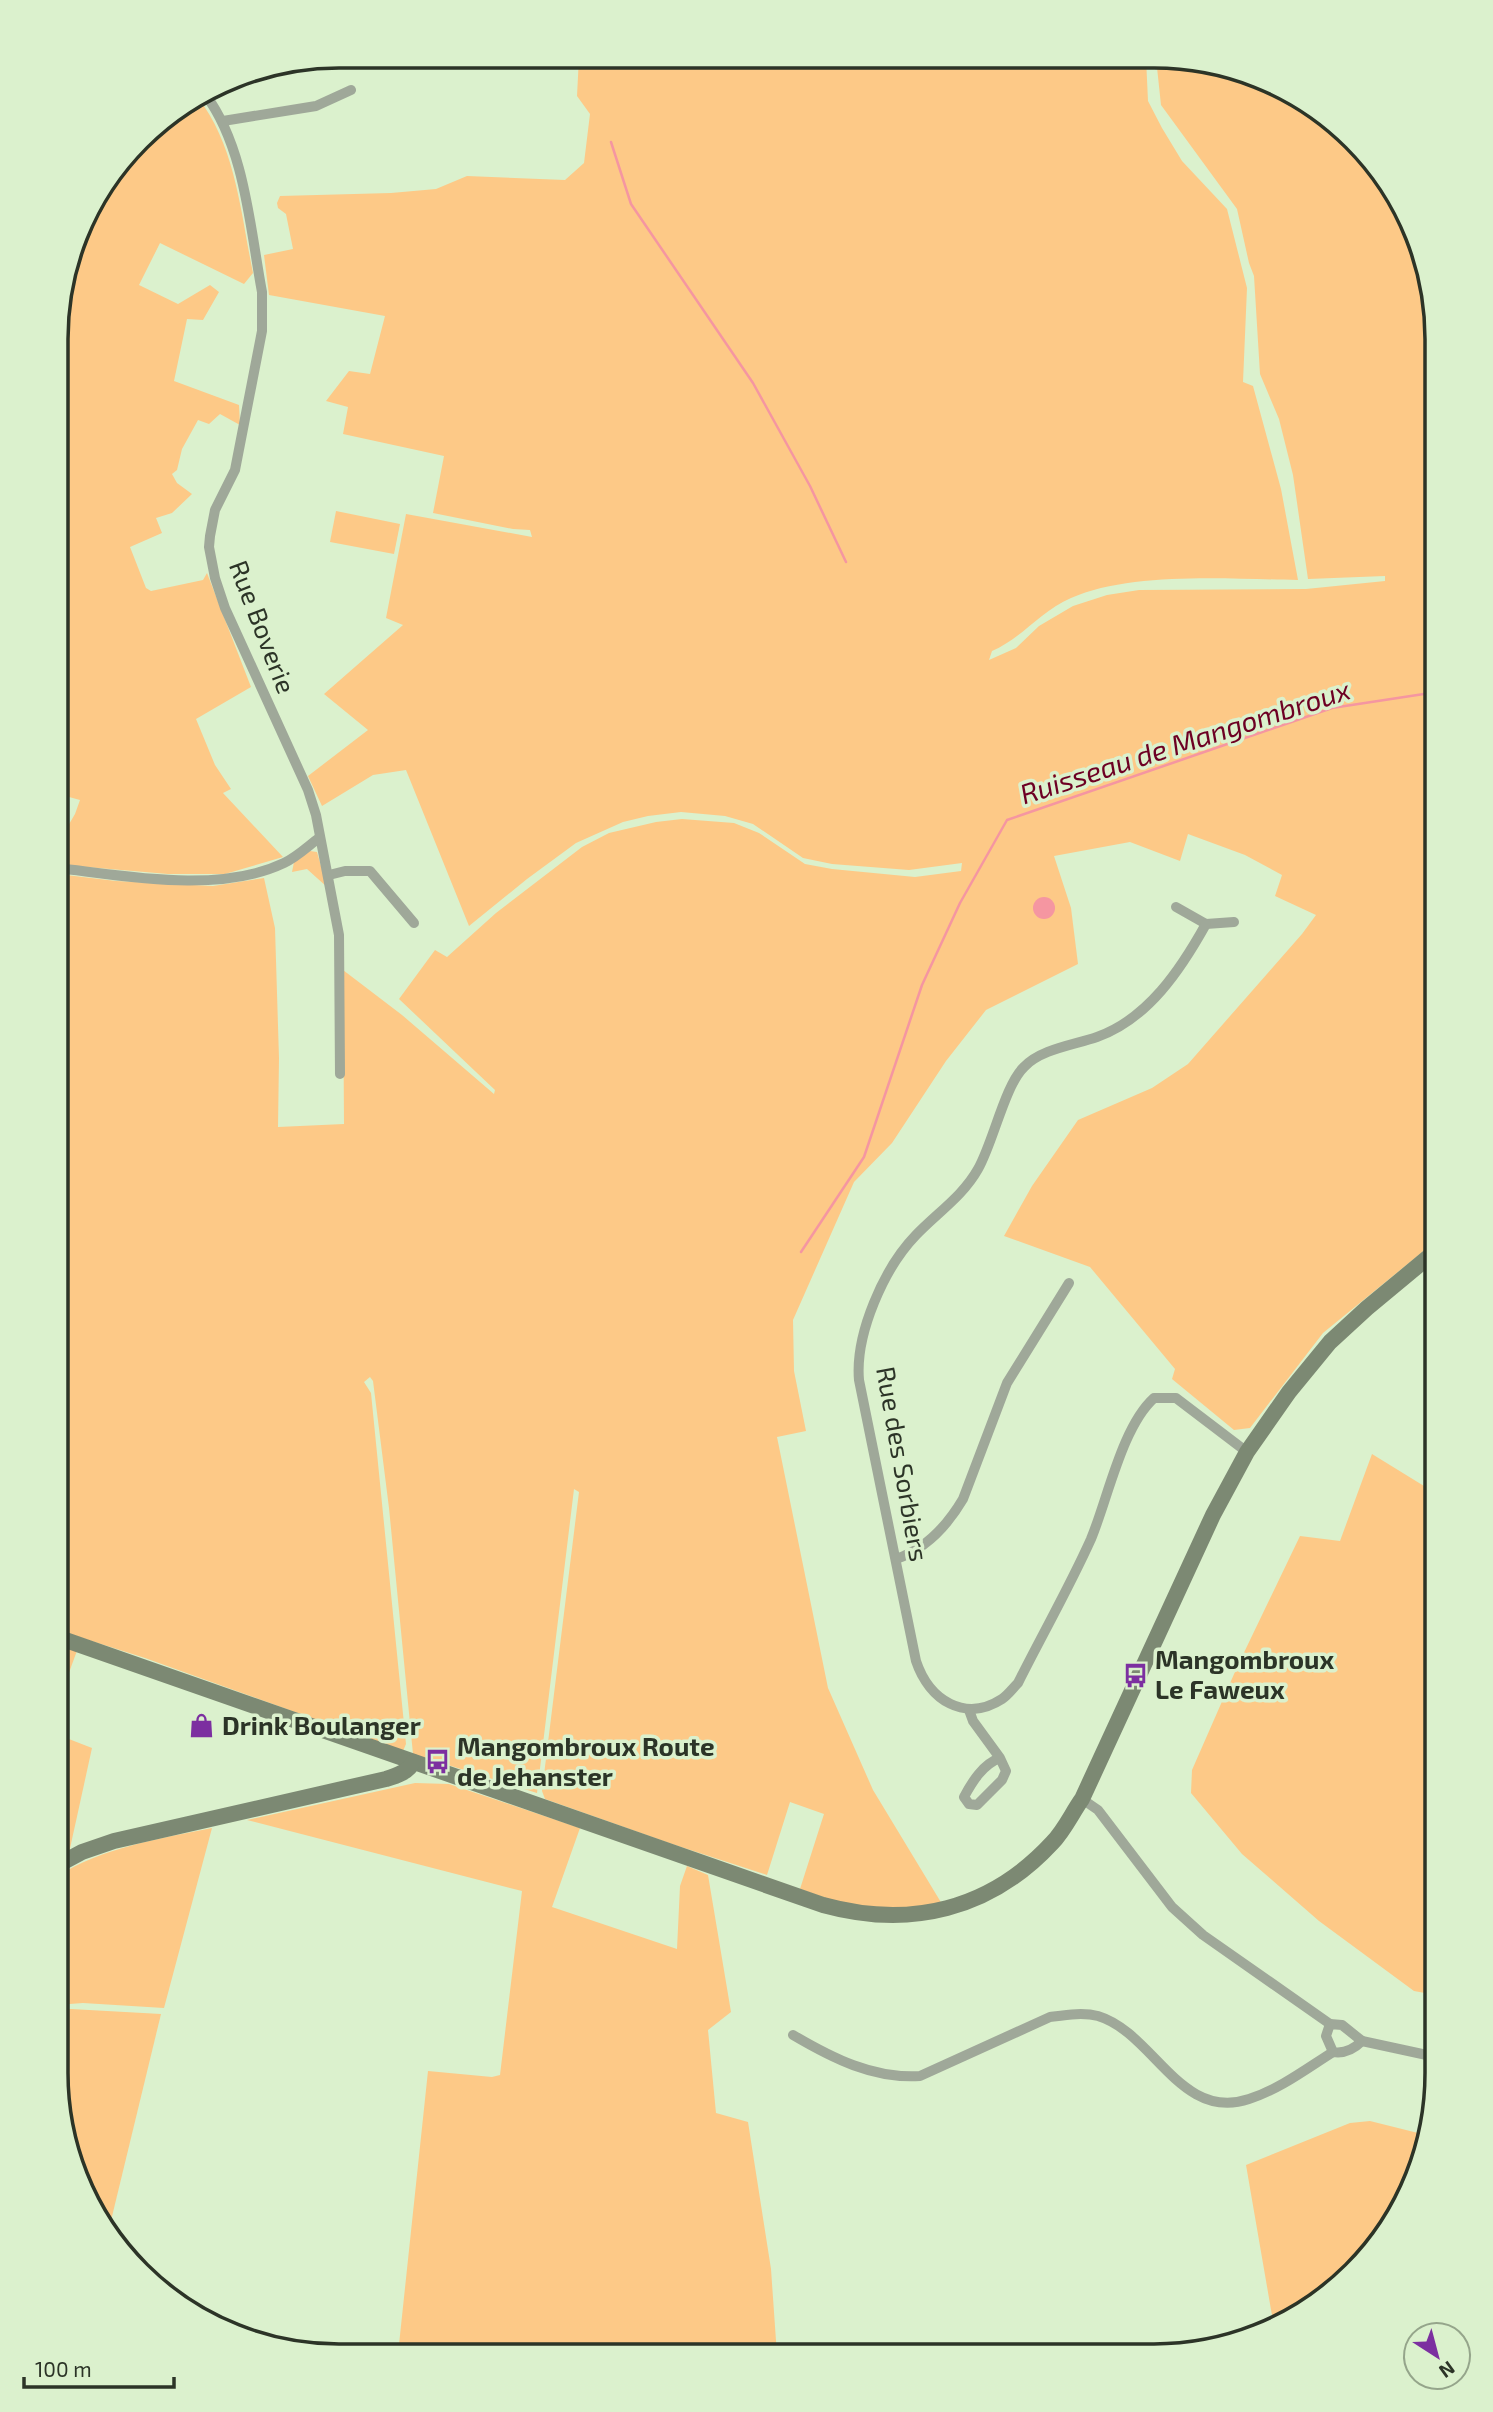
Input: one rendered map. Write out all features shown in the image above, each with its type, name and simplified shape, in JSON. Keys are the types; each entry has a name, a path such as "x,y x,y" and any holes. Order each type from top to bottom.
{"main road":[{"path":"68,1641 823,1905 880,1915 944,1910 999,1889 1054,1842 1082,1799 1213,1515 1247,1452 1289,1392 1347,1325 1425,1260"},
{"path":"68,1860 114,1841 386,1779 402,1773 413,1762"}],"street":[{"path":"223,121 305,108 352,90"},
{"name":"Rue Boverie","path":"210,102 223,121 240,175 264,312 235,470 215,510 209,547 225,608 313,802 339,935 340,1074"},
{"path":"68,869 172,879 229,878 284,863 319,838"},
{"path":"329,875 345,871 370,871 414,923"},
{"path":"1176,907 1206,924 1234,922"},
{"name":"Rue des Sorbiers","path":"969,1710 942,1700 926,1685 916,1661 858,1367 863,1334 886,1278 915,1236 967,1187 980,1166 1012,1087 1023,1067 1036,1058 1101,1035 1135,1016 1154,999 1172,976 1206,924"},
{"path":"896,1559 915,1553 954,1515 963,1499 1007,1384 1069,1283"},
{"path":"1000,1758 973,1721 969,1710 1003,1698 1018,1683 1091,1539 1131,1432 1144,1408 1154,1398 1176,1398 1247,1452"},
{"path":"1082,1799 1098,1810 1172,1907 1203,1936 1330,2024 1342,2025 1362,2041 1425,2055"},
{"path":"793,2035 835,2060 901,2077 920,2076 1050,2017 1073,2014 1098,2017 1126,2031 1192,2093 1224,2103 1248,2100 1282,2085 1333,2052 1340,2053 1354,2048 1362,2041"},
{"path":"1330,2024 1326,2036 1333,2052"}],"shaded area":[{"path":"578,68 1146,68 1148,101 1162,128 1182,161 1227,209 1247,288 1243,382 1253,386 1281,489 1298,580 1152,580 1095,589 1060,603 1013,639 992,651 989,660 1016,648 1039,626 1073,606 1107,595 1139,590 1306,589 1385,581 1385,576 1308,579 1293,475 1279,419 1260,374 1254,276 1237,209 1161,105 1157,68 1224,77 1273,96 1319,124 1369,174 1379,189 1404,236 1420,287 1425,340 1425,1250 1323,1333 1250,1428 1234,1430 1172,1379 1175,1369 1090,1267 1004,1236 1032,1186 1078,1120 1152,1088 1188,1064 1316,915 1275,896 1282,875 1245,855 1188,834 1180,861 1130,842 1054,856 1071,908 1078,964 986,1010 946,1061 892,1143 854,1182 793,1320 794,1371 806,1431 777,1437 828,1688 873,1790 942,1904 898,1911 848,1906 800,1889 824,1814 790,1802 767,1875 545,1799 542,1791 579,1492 574,1489 537,1793 413,1754 389,1508 373,1381 370,1377 364,1382 371,1393 406,1744 403,1751 145,1658 68,1634 68,875 116,881 213,886 264,878 275,928 278,1127 344,1124 343,970 402,1015 494,1094 495,1090 399,999 435,950 447,957 496,913 582,847 609,833 682,819 734,823 759,833 805,864 915,877 961,871 962,863 909,870 832,864 803,858 753,824 725,816 681,812 623,822 576,843 469,926 406,770 373,775 322,806 308,776 368,730 324,694 403,625 386,618 406,514 532,537 530,530 433,513 444,456 343,434 348,407 326,401 349,371 370,374 385,316 269,295 264,255 293,249 286,214 278,208 277,203 280,196 436,189 467,176 565,180 584,163 590,114 577,96"},
{"path":"203,106 221,137 229,159 253,273 244,284 160,243 139,285 178,304 210,285 219,292 203,320 187,319 174,381 239,405 240,425 220,414 209,424 198,420 182,449 177,470 172,474 177,483 192,494 172,513 156,518 162,533 130,547 146,588 151,591 203,580 207,573 251,687 196,719 215,765 231,789 223,793 283,857 225,874 168,874 68,865 68,826 80,800 68,797 68,340 73,287 96,220 124,174 174,124"},
{"path":"336,511 400,524 394,554 330,542"},
{"path":"310,851 317,852 327,887 307,869 292,872 294,862"},
{"path":"1044,897 1052,900 1055,908 1052,916 1044,919 1036,916 1033,908 1036,900"},
{"path":"1372,1454 1425,1487 1425,1993 1414,1991 1319,1921 1242,1854 1191,1793 1192,1770 1238,1665 1300,1536 1340,1541"},
{"path":"68,1645 78,1648 68,1675"},
{"path":"68,1739 92,1748 68,1854"},
{"path":"415,1783 449,1784 580,1828 552,1907 677,1949 680,1886 687,1866 708,1875 731,2012 708,2030 716,2113 748,2122 771,2269 776,2344 399,2344 428,2071 492,2077 500,2075 522,1891 247,1820"},
{"path":"212,1828 164,2008 68,2004 68,1870 112,1851"},
{"path":"68,2009 161,2014 111,2219 89,2176 73,2125 68,2072"},
{"path":"1370,2121 1418,2133 1404,2176 1369,2238 1345,2264 1319,2288 1272,2316 1246,2165 1350,2123"}],"waterway":[{"path":"611,142 631,204 753,383 810,486 846,562"},
{"name":"Ruisseau de Mangombroux","path":"801,1252 864,1157 922,985 960,903 1007,820 1332,708 1425,694"}],"place":[{"name":"Mangombroux Le Faweux","path":"1135,1675"},
{"name":"Drink Boulanger","path":"202,1726"},
{"name":"Mangombroux Route de Jehanster","path":"437,1762"}]}
